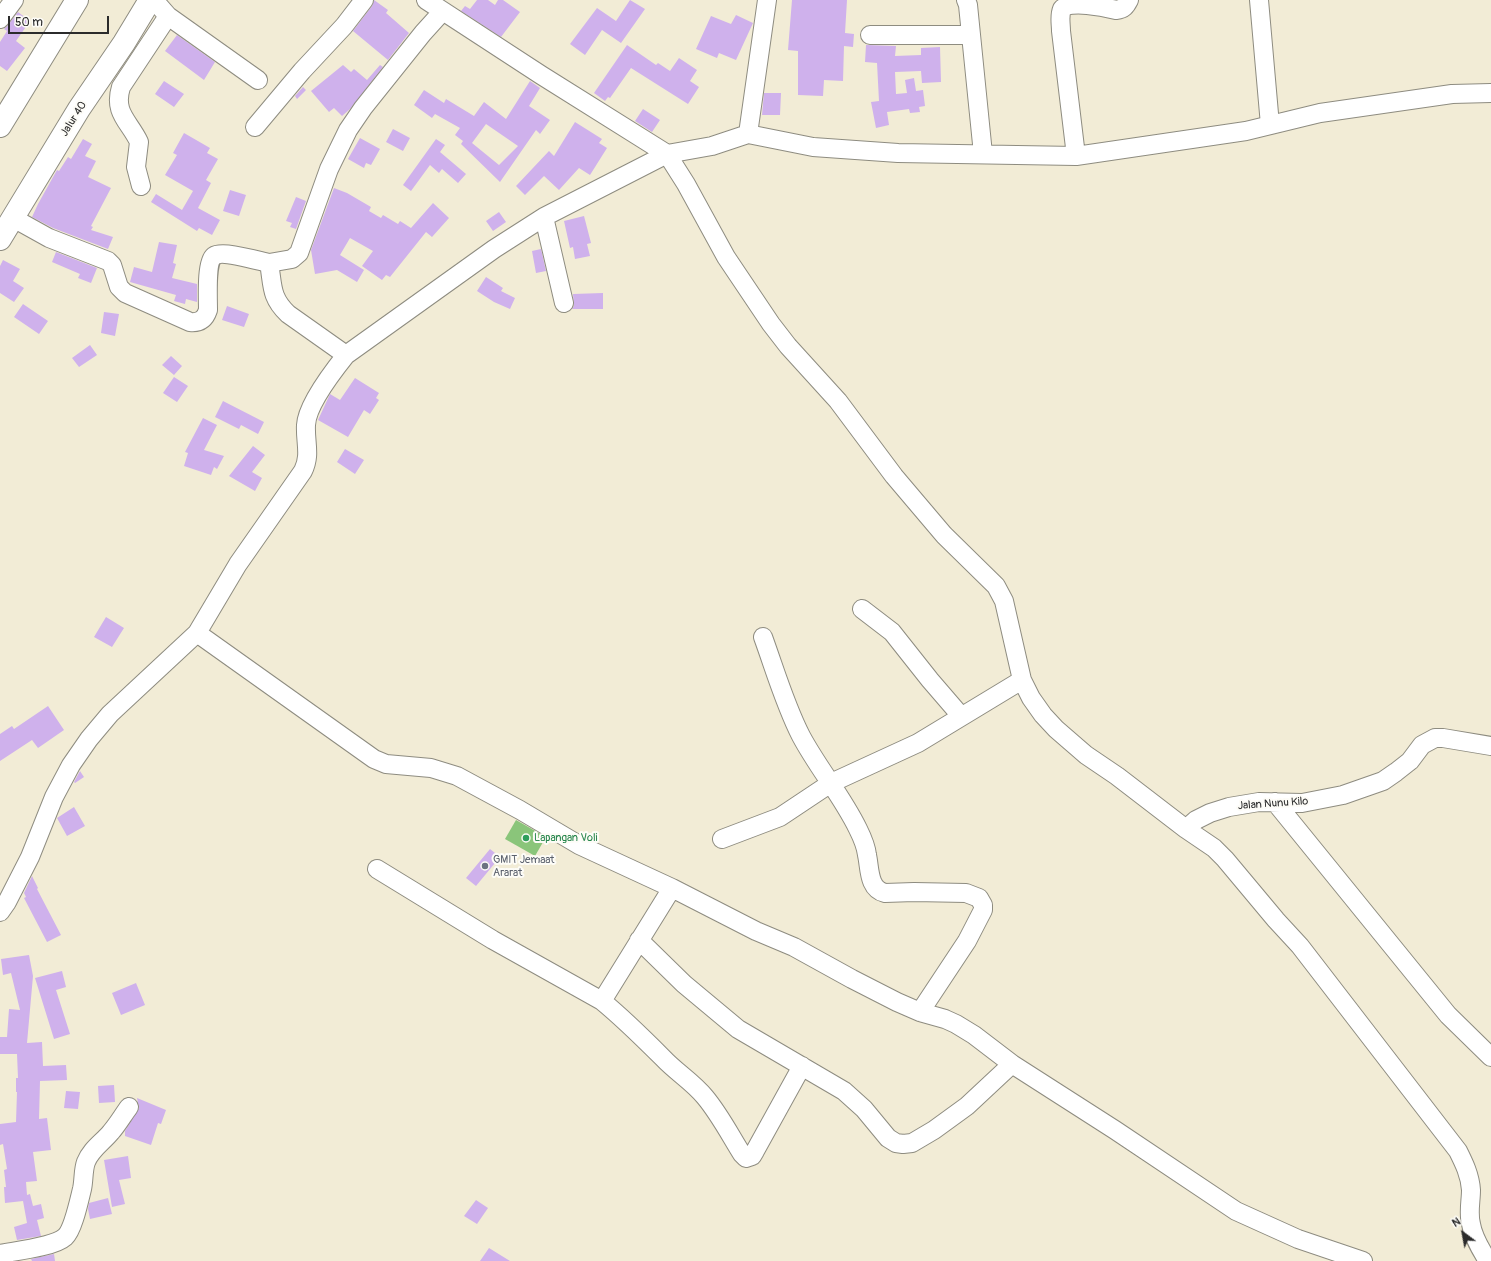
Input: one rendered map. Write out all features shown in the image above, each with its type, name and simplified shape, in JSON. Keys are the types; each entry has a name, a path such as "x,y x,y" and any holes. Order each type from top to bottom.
{"highway":[{"path":"0,126 77,0"},
{"name":"Jalur 40","path":"0,240 79,109 124,43 150,0"}],"street":[{"path":"0,19 14,0"},
{"path":"154,0 168,16 258,80"},
{"path":"255,127 302,71 344,26 364,0"},
{"path":"426,0 442,12 667,154 686,184 726,257 771,324 788,346 838,401 890,470 944,535 996,586 1004,601 1022,680 1035,704 1056,729 1086,755 1118,776 1186,829 1214,848 1225,859 1300,946 1458,1151 1469,1177 1471,1190 1471,1224 1475,1237 1488,1261"},
{"path":"748,134 767,0"},
{"path":"966,0 968,5 983,154"},
{"path":"1076,156 1061,31 1060,17 1062,10 1067,4 1076,1 1120,10 1125,7 1129,0"},
{"path":"1259,0 1270,125"},
{"path":"13,218 49,238 105,259 112,264 117,282 125,293 190,322 198,322 206,316 208,310 209,265 215,255 226,254 269,263 292,259 299,253 329,169 348,130 363,108 423,33 442,12"},
{"path":"141,186 136,167 139,142 120,113 118,98 121,87 168,16"},
{"path":"870,35 970,35"},
{"path":"0,912 7,902 30,857 54,797 71,765 89,739 110,714 197,633 238,564 304,471 307,464 308,455 306,425 308,415 327,378 346,356 494,249 544,217 667,154 712,146 748,134 813,146 898,153 1076,156 1246,131 1320,113 1452,94 1491,93"},
{"path":"544,217 564,303"},
{"path":"269,263 273,293 281,308 346,356"},
{"path":"862,609 892,632 961,716"},
{"path":"197,633 374,759 386,764 431,768 456,776 520,810 579,845 672,888 756,931 794,947 852,979 920,1012 945,1019 956,1024 974,1035 1012,1064 1115,1130 1236,1211 1298,1239 1363,1261"},
{"path":"763,637 789,710 798,729 812,755 831,783 858,829 867,855 872,882 878,890 885,893 966,893 976,897 982,903 983,910 967,941 920,1012"},
{"path":"722,839 780,817 831,783 918,743 1022,680"},
{"name":"Jalan Nunu Kilo","path":"1186,829 1196,820 1210,813 1229,807 1259,802 1302,803 1342,795 1382,780 1396,772 1410,761 1422,745 1435,738 1491,746"},
{"path":"1275,802 1444,1009 1491,1057"},
{"path":"377,869 493,940 602,1002 617,1013 705,1096 746,1158 752,1156 802,1066"},
{"path":"602,1002 672,888"},
{"path":"639,940 684,984 738,1029 844,1091 864,1109 888,1138 896,1143 912,1143 934,1130 967,1106 1012,1064"},
{"path":"0,1254 40,1247 65,1237 71,1227 75,1214 82,1189 85,1163 88,1156 111,1132 129,1107"}],"green space":[{"name":"Lapangan Voli","path":"516,820 546,837 535,856 505,839"}],"building":[{"path":"374,0 388,10 386,13 409,33 388,60 353,31 372,6"},
{"path":"477,0 488,0 495,5 498,0 503,0 520,12 501,37 461,11 465,6 470,9"},
{"path":"630,0 645,9 621,43 602,30 585,55 570,44 597,8 616,21"},
{"path":"792,0 847,0 845,33 854,34 853,47 844,46 843,81 824,80 823,96 798,95 798,51 788,50"},
{"path":"18,12 30,21 16,41 25,48 7,71 0,66 0,42 7,31 4,29"},
{"path":"736,15 753,23 736,60 719,53 717,58 696,49 711,16 731,24"},
{"path":"177,35 215,62 204,80 165,51"},
{"path":"627,45 656,65 658,63 670,71 679,58 697,70 690,81 699,87 688,104 631,68 610,98 608,97 605,101 594,93"},
{"path":"866,45 896,46 895,56 921,55 921,48 940,47 941,82 922,83 921,71 895,72 896,94 907,93 905,80 914,78 916,91 923,90 925,106 919,107 920,112 910,113 909,109 887,112 889,125 876,128 871,102 879,101 877,63 865,62"},
{"path":"343,65 351,72 354,69 367,80 380,65 383,67 350,109 342,116 334,108 329,112 311,91"},
{"path":"164,81 184,94 174,107 155,94"},
{"path":"530,81 540,88 529,106 550,120 540,134 536,130 500,182 461,144 463,141 455,135 460,128 435,114 432,118 414,105 424,90 444,103 446,99 474,116 484,102 506,119","holes":["486,124 518,146 499,165 472,143"]},
{"path":"303,87 306,90 297,99 295,96"},
{"path":"764,93 781,93 780,115 762,115"},
{"path":"643,109 660,120 652,132 635,121"},
{"path":"575,122 602,139 599,143 607,148 590,175 579,168 559,190 544,176 525,195 516,186 549,151 554,156"},
{"path":"393,129 410,138 403,151 386,142"},
{"path":"184,133 210,148 207,153 218,159 206,180 211,183 198,208 220,220 212,235 199,228 197,231 151,202 156,194 182,210 193,191 165,175 177,155 173,153"},
{"path":"360,138 380,149 371,165 366,163 364,168 348,159"},
{"path":"83,139 92,144 85,156 96,161 88,177 111,188 91,226 93,227 91,230 113,237 108,249 53,228 32,217 57,170 59,171 68,157 71,159"},
{"path":"436,139 445,145 440,152 466,174 458,183 442,169 439,173 430,165 411,191 403,185"},
{"path":"334,188 347,193 371,207 369,211 381,218 383,215 398,224 400,221 411,228 433,203 449,218 432,237 426,232 390,277 386,275 382,280 362,266 373,251 350,238 340,255 364,270 357,282 337,270 315,274 311,250"},
{"path":"230,190 246,195 239,216 223,211"},
{"path":"296,197 306,201 296,229 290,227 292,223 286,221"},
{"path":"499,212 506,222 493,231 486,221"},
{"path":"584,216 591,243 587,244 590,256 575,259 573,247 570,248 564,221"},
{"path":"159,242 177,245 173,263 176,264 172,278 197,284 197,302 186,299 185,304 174,301 176,295 130,282 134,267 152,272"},
{"path":"541,249 546,271 536,273 532,251"},
{"path":"56,252 97,268 91,283 78,278 80,274 52,262"},
{"path":"3,260 20,269 13,281 24,288 14,302 0,293 0,266"},
{"path":"486,277 503,288 501,291 515,298 510,309 494,302 477,291"},
{"path":"603,293 603,309 572,309 574,306 573,294"},
{"path":"23,304 48,321 39,334 14,317"},
{"path":"227,306 249,314 244,327 222,320"},
{"path":"104,312 119,314 115,336 101,333"},
{"path":"90,345 97,355 79,367 72,358"},
{"path":"171,356 182,366 174,375 162,365"},
{"path":"174,377 188,386 177,402 163,393"},
{"path":"355,378 379,393 376,398 379,400 370,414 364,410 348,437 318,420 330,394 340,400"},
{"path":"223,401 264,422 258,434 241,425 239,429 215,417"},
{"path":"203,418 217,425 204,450 224,456 217,469 214,467 211,475 184,466 188,453 185,452"},
{"path":"253,446 265,455 252,472 262,478 255,491 229,476"},
{"path":"345,449 364,460 355,474 337,462"},
{"path":"106,617 124,628 112,647 94,637"},
{"path":"48,706 64,730 38,748 32,740 0,761 0,734 12,726 14,729"},
{"path":"80,771 84,777 75,783 74,782"},
{"path":"74,807 85,826 67,836 57,818"},
{"path":"490,849 500,857 476,886 466,878"},
{"path":"32,876 38,888 37,889 61,935 47,942 24,898 26,897 24,893"},
{"path":"29,955 33,976 27,1043 42,1042 43,1066 66,1065 67,1080 40,1081 39,1119 47,1118 51,1150 33,1152 37,1181 26,1182 27,1195 30,1194 33,1206 41,1204 44,1218 37,1220 41,1236 17,1240 14,1227 27,1223 23,1201 5,1203 4,1187 6,1187 4,1170 7,1169 3,1144 0,1145 0,1124 16,1122 16,1078 18,1078 17,1054 0,1054 0,1037 7,1037 9,1009 20,1010 11,973 3,975 1,959"},
{"path":"62,971 66,987 56,990 70,1034 54,1039 35,978"},
{"path":"136,983 145,1005 121,1015 112,993"},
{"path":"114,1085 115,1102 99,1103 98,1086"},
{"path":"66,1091 80,1092 78,1109 64,1108"},
{"path":"137,1098 166,1110 161,1124 158,1123 151,1145 125,1136 125,1131 139,1108"},
{"path":"128,1156 131,1178 119,1180 125,1204 112,1207 104,1160"},
{"path":"108,1198 112,1214 90,1219 88,1209 89,1203"},
{"path":"476,1200 488,1208 477,1224 464,1216"},
{"path":"489,1248 510,1261 480,1261"},
{"path":"54,1254 55,1261 32,1261 31,1259"}],"place":[{"name":"Lapangan Voli","path":"526,838"},
{"name":"GMIT Jemaat Ararat","path":"485,866"}]}
